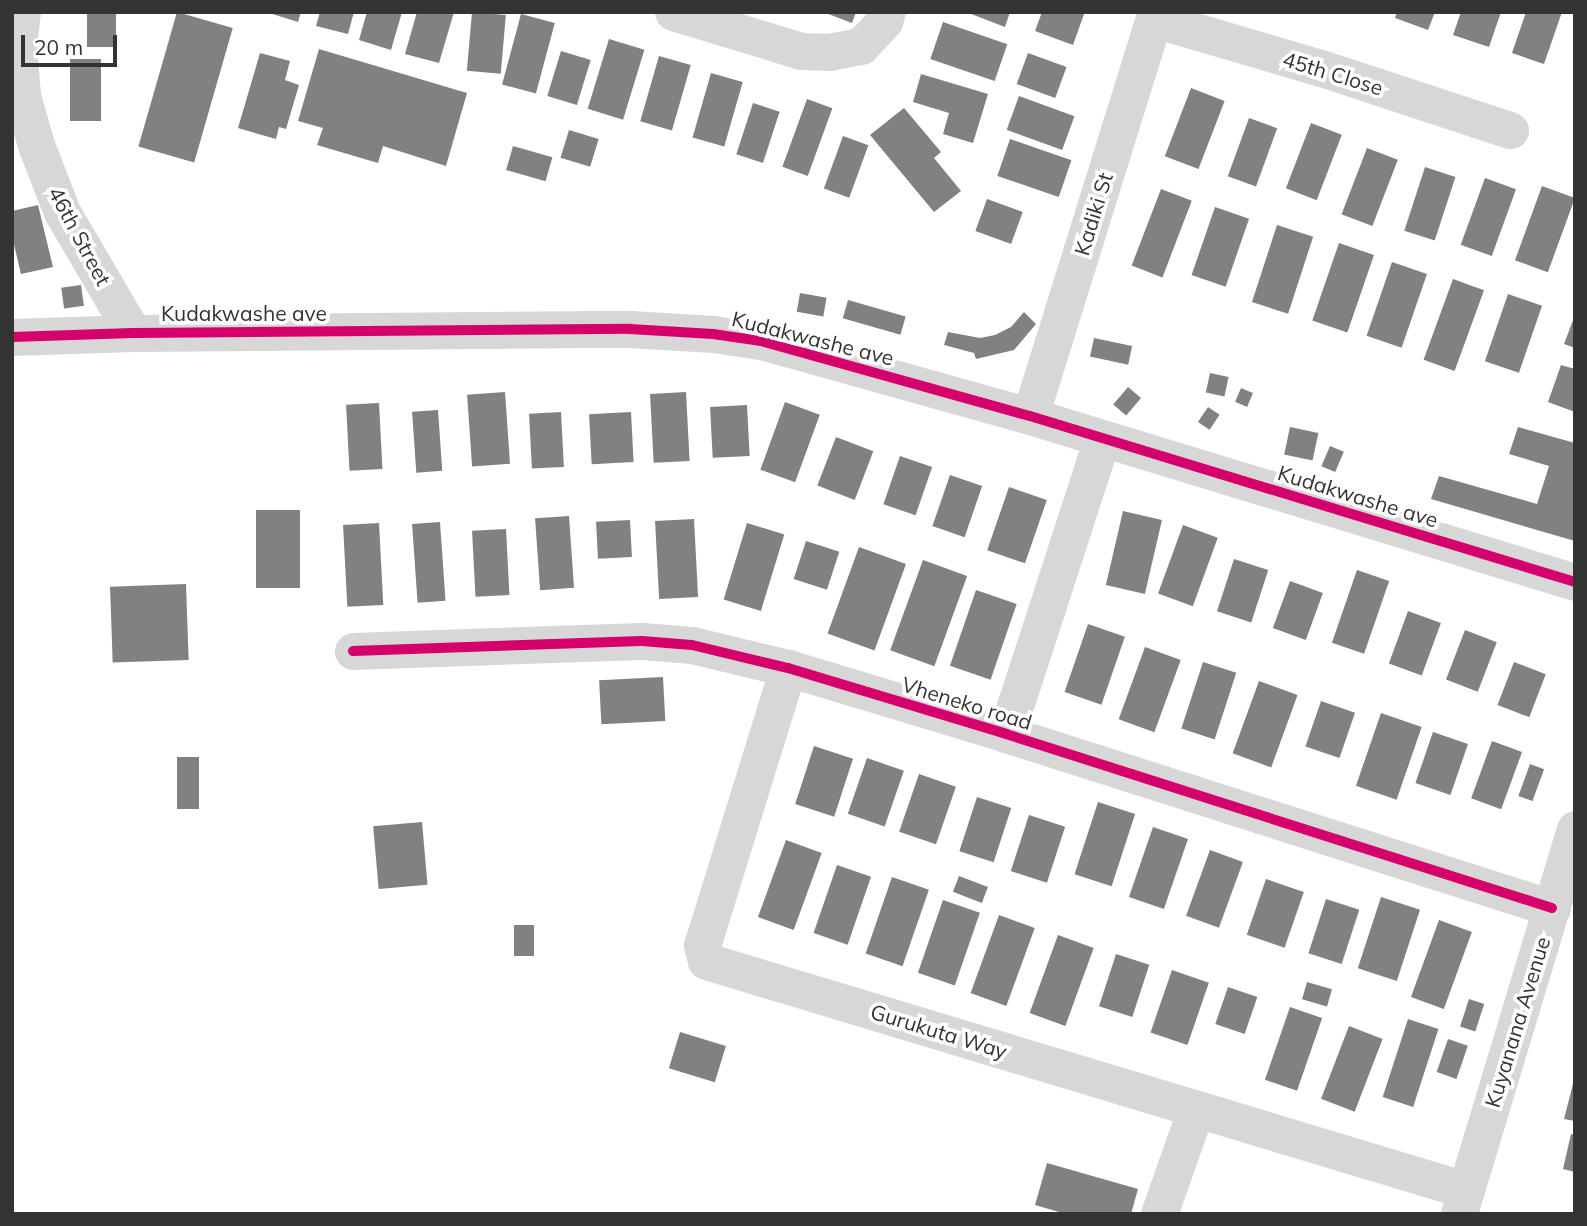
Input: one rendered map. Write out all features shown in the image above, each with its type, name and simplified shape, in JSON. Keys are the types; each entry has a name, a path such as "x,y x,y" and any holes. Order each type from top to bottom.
{"street":[{"name":"46th Street","path":"22,12 18,47 22,95 36,145 62,212 133,333"},
{"path":"673,12 801,51 829,52 861,46 884,21 887,12"},
{"name":"45th Close","path":"1155,16 1510,130"},
{"name":"Kadiki St","path":"1030,416 1155,16"},
{"name":"Kudakwashe ave","path":"12,337 133,333 630,329 713,334 761,341 1030,416 1575,582"},
{"path":"1006,734 1102,439"},
{"name":"Vheneko road","path":"353,651 642,641 692,645 788,668 1006,734 1552,908"},
{"name":"Gurukuta Way","path":"788,668 702,944 706,961 1196,1109 1462,1202"},
{"name":"Kuyanana Avenue","path":"1462,1202 1575,829"},
{"path":"1158,1214 1196,1109"}],"building":[{"path":"87,12 116,12 116,47 87,47"},
{"path":"177,12 233,28 194,163 138,147"},
{"path":"266,12 301,12 298,22"},
{"path":"320,12 354,12 348,34 316,26"},
{"path":"367,12 402,12 391,50 359,40"},
{"path":"417,12 454,12 439,63 405,54"},
{"path":"472,12 506,15 501,74 467,71"},
{"path":"823,12 856,12 852,23"},
{"path":"966,12 1010,12 1005,27"},
{"path":"1042,12 1084,14 1073,45 1035,31"},
{"path":"1397,12 1435,12 1428,30 1395,18"},
{"path":"1461,12 1501,12 1489,47 1453,35"},
{"path":"1526,12 1562,12 1544,64 1512,53"},
{"path":"521,14 555,23 536,94 502,85"},
{"path":"943,22 1007,44 995,81 930,59"},
{"path":"609,39 644,50 623,120 588,109"},
{"path":"319,49 467,93 446,166 383,146 378,163 317,145 323,128 298,121"},
{"path":"561,51 591,60 577,105 547,96"},
{"path":"260,53 290,61 285,80 299,85 286,129 279,127 276,139 238,128"},
{"path":"1028,53 1067,67 1055,98 1017,84"},
{"path":"659,56 691,65 672,130 640,121"},
{"path":"70,59 101,59 101,121 70,121"},
{"path":"711,73 743,82 724,147 693,137"},
{"path":"921,74 988,94 973,143 943,134 949,113 913,102"},
{"path":"1191,88 1225,101 1198,169 1165,156"},
{"path":"1019,96 1074,116 1062,150 1007,130"},
{"path":"807,99 832,108 808,176 782,167"},
{"path":"753,103 780,112 763,163 736,154"},
{"path":"904,108 941,152 934,158 961,191 934,212 870,135"},
{"path":"1249,118 1277,128 1256,187 1228,176"},
{"path":"1311,123 1342,135 1317,200 1286,188"},
{"path":"569,130 599,139 590,167 561,158"},
{"path":"843,136 868,145 849,198 824,189"},
{"path":"1010,139 1071,160 1059,197 997,176"},
{"path":"513,146 552,157 546,181 506,170"},
{"path":"1367,148 1398,160 1372,226 1342,214"},
{"path":"1425,167 1455,177 1435,241 1404,231"},
{"path":"1485,178 1516,189 1492,256 1461,245"},
{"path":"1542,186 1575,198 1548,272 1515,260"},
{"path":"1161,189 1192,201 1162,277 1132,266"},
{"path":"987,199 1023,212 1011,244 975,231"},
{"path":"38,205 53,267 21,274 12,236 12,211"},
{"path":"1215,207 1249,219 1226,287 1192,275"},
{"path":"1277,225 1313,237 1288,314 1252,302"},
{"path":"1339,243 1374,255 1347,333 1312,321"},
{"path":"1392,262 1427,274 1402,348 1367,336"},
{"path":"1453,279 1484,290 1455,371 1424,360"},
{"path":"81,285 84,306 64,309 61,288"},
{"path":"800,293 827,298 823,316 797,312"},
{"path":"1508,294 1542,306 1519,373 1485,361"},
{"path":"848,300 906,317 900,335 843,318"},
{"path":"1024,312 1036,324 1014,350 976,359 974,353 944,345 948,332 980,338 995,335 1011,327"},
{"path":"1575,315 1575,348 1564,344"},
{"path":"1094,338 1132,346 1128,365 1090,357"},
{"path":"1561,365 1575,369 1575,412 1548,402"},
{"path":"1210,373 1229,377 1224,397 1206,393"},
{"path":"1128,387 1141,398 1126,416 1113,405"},
{"path":"1241,388 1253,393 1247,407 1235,402"},
{"path":"505,392 510,464 472,466 467,395"},
{"path":"686,392 690,461 654,463 650,394"},
{"path":"785,402 820,415 795,482 760,470"},
{"path":"379,403 382,469 349,471 346,405"},
{"path":"747,405 750,456 713,458 710,407"},
{"path":"1208,407 1220,415 1210,430 1198,422"},
{"path":"438,410 442,471 416,473 412,412"},
{"path":"561,412 564,467 532,469 529,414"},
{"path":"631,412 634,462 592,464 589,414"},
{"path":"1290,427 1318,433 1313,460 1284,454"},
{"path":"1518,427 1575,443 1575,541 1431,499 1439,476 1537,504 1549,466 1509,454"},
{"path":"836,437 873,451 855,500 817,486"},
{"path":"1330,446 1344,452 1335,472 1321,466"},
{"path":"900,456 932,467 916,515 883,504"},
{"path":"950,475 982,486 965,537 932,526"},
{"path":"1009,487 1047,500 1025,563 987,550"},
{"path":"256,510 300,510 300,588 256,588"},
{"path":"1123,511 1162,520 1145,594 1106,585"},
{"path":"569,516 574,588 540,590 535,518"},
{"path":"694,519 698,597 659,599 655,521"},
{"path":"630,520 632,557 598,559 596,522"},
{"path":"440,522 446,601 418,603 412,524"},
{"path":"379,523 383,605 347,607 343,525"},
{"path":"747,523 784,534 761,611 724,600"},
{"path":"1183,525 1218,538 1193,606 1158,594"},
{"path":"506,529 509,595 476,597 472,531"},
{"path":"806,541 839,552 827,590 794,579"},
{"path":"859,547 906,564 875,651 828,633"},
{"path":"1234,559 1268,570 1251,622 1217,611"},
{"path":"923,560 967,576 934,666 890,650"},
{"path":"1357,570 1389,581 1364,654 1332,643"},
{"path":"1290,581 1323,593 1306,640 1273,628"},
{"path":"186,584 189,660 113,663 110,587"},
{"path":"976,590 1017,604 991,680 950,666"},
{"path":"1408,611 1441,623 1422,676 1389,664"},
{"path":"1088,624 1125,637 1101,705 1065,692"},
{"path":"1465,630 1497,642 1478,692 1446,679"},
{"path":"1145,647 1181,660 1154,732 1119,719"},
{"path":"1203,662 1236,673 1215,739 1181,729"},
{"path":"1514,662 1546,674 1529,717 1498,705"},
{"path":"663,677 665,721 601,724 599,680"},
{"path":"1259,681 1298,695 1271,767 1233,753"},
{"path":"1321,701 1355,713 1339,758 1305,746"},
{"path":"1381,713 1422,727 1397,800 1356,786"},
{"path":"1433,732 1468,744 1450,795 1415,783"},
{"path":"1492,741 1522,752 1501,809 1471,798"},
{"path":"814,746 853,759 834,817 795,804"},
{"path":"177,757 199,757 199,809 177,809"},
{"path":"867,758 904,771 885,826 848,814"},
{"path":"1530,764 1544,769 1532,801 1518,796"},
{"path":"919,774 956,787 936,844 899,832"},
{"path":"977,797 1011,808 994,862 959,851"},
{"path":"1098,802 1135,814 1112,886 1075,874"},
{"path":"1029,815 1065,827 1047,883 1011,871"},
{"path":"422,822 427,885 379,889 373,826"},
{"path":"1153,827 1188,839 1164,909 1129,897"},
{"path":"786,840 822,853 794,930 758,917"},
{"path":"1210,850 1243,862 1219,928 1186,916"},
{"path":"837,865 871,877 848,945 814,933"},
{"path":"959,876 988,887 982,903 953,892"},
{"path":"892,877 929,890 903,966 866,954"},
{"path":"1266,879 1304,892 1285,948 1247,935"},
{"path":"1381,897 1420,910 1397,981 1358,968"},
{"path":"1326,899 1359,910 1342,964 1308,953"},
{"path":"943,900 980,913 955,986 918,973"},
{"path":"999,915 1035,928 1006,1006 971,993"},
{"path":"1439,920 1472,932 1444,1009 1411,997"},
{"path":"514,925 534,925 534,956 514,956"},
{"path":"1058,935 1094,948 1065,1026 1030,1013"},
{"path":"1116,954 1149,965 1132,1017 1099,1006"},
{"path":"1172,970 1209,983 1187,1045 1151,1032"},
{"path":"1307,982 1332,989 1327,1006 1302,999"},
{"path":"1228,987 1257,997 1245,1034 1215,1024"},
{"path":"1469,999 1484,1004 1475,1032 1460,1027"},
{"path":"1290,1007 1322,1018 1297,1091 1265,1080"},
{"path":"1408,1019 1438,1029 1413,1107 1383,1097"},
{"path":"1349,1026 1383,1039 1355,1112 1321,1099"},
{"path":"680,1032 726,1046 715,1082 669,1068"},
{"path":"1448,1039 1468,1046 1456,1079 1437,1072"},
{"path":"1575,1081 1575,1121 1564,1119"},
{"path":"1571,1134 1575,1135 1575,1172 1563,1169"},
{"path":"1047,1163 1138,1189 1131,1214 1066,1214 1035,1205"}],"cycle path":[{"path":"12,337 133,333 630,329 713,334 761,341 1030,416 1575,582"},
{"path":"353,651 642,641 692,645 788,668 1006,734 1552,908"}]}
